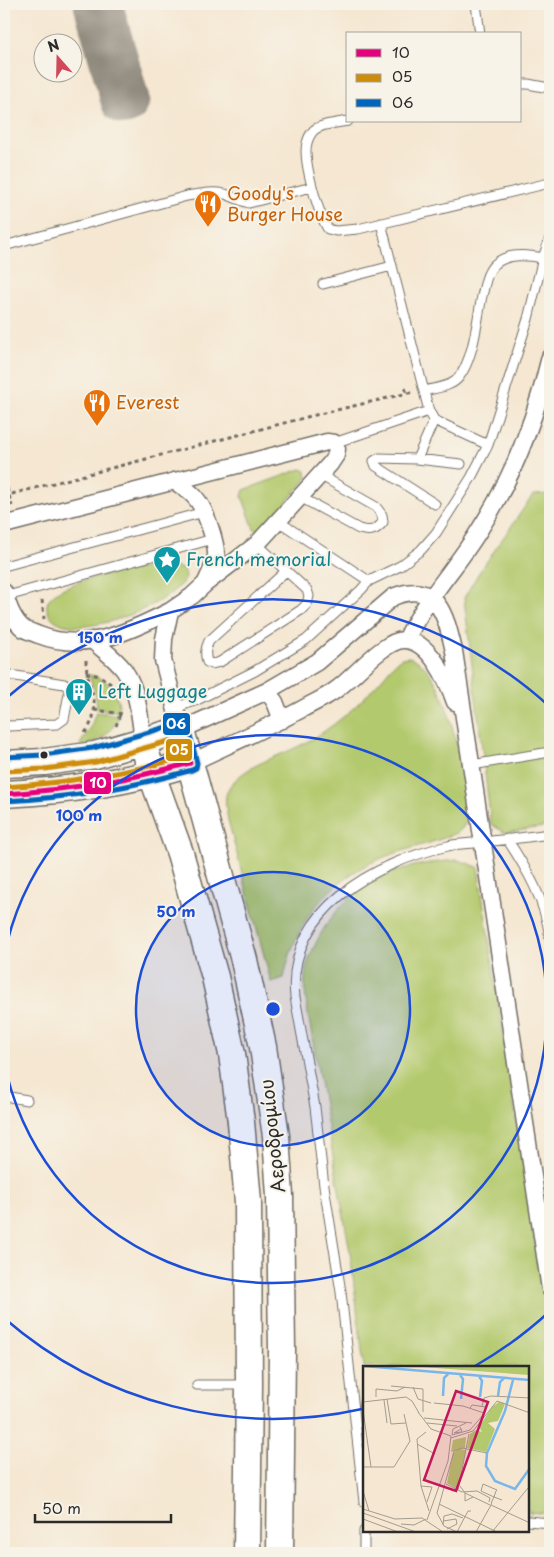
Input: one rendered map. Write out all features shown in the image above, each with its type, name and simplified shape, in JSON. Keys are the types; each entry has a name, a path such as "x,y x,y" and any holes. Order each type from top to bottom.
{"main road":[{"path":"4,764 44,762 95,755 143,741 178,719"},
{"name":"Αεροδρομίου","path":"178,719 246,969 264,1047 276,1136 280,1196 282,1350 280,1553"},
{"name":"Αεροδρομίου","path":"143,741 152,775 180,853 215,977 232,1054 242,1122 248,1202 249,1385 247,1553"},
{"path":"4,794 49,792 93,786 152,775 190,764"}],"street":[{"path":"406,640 415,622 480,530 520,453 550,357"},
{"path":"4,525 327,442 334,443 337,449 336,455 320,475 257,544 192,596 170,611 142,626 116,635 92,640 72,643 54,640 10,622 10,610 4,595"},
{"path":"174,481 193,495 204,512 213,539 216,554 205,584"},
{"path":"170,611 164,639 163,660 178,719 267,691 317,662 394,597 406,592 419,592 432,597 443,612 451,638 472,765 550,1289"},
{"path":"92,640 119,664 130,681 139,710 143,741"},
{"path":"190,764 282,720 337,690 386,646 393,642 406,640 417,645 433,658 450,689 465,730"},
{"path":"267,691 275,702 282,720"}],"lane":[{"path":"476,4 480,32"},
{"path":"522,84 549,88"},
{"path":"346,121 316,128 310,134 306,144 312,187 328,229 336,231 358,229 545,184"},
{"path":"4,246 188,196 210,192 249,203 312,187"},
{"path":"381,223 429,411 434,420 488,445"},
{"path":"178,719 197,700 255,670 306,640 369,581 400,566 420,550 436,533 471,478 488,445 528,319 543,258 550,238"},
{"path":"424,392 448,385 458,378 468,361 486,277 494,264 519,256 543,258"},
{"path":"323,284 392,266"},
{"path":"334,443 429,411"},
{"path":"416,460 434,420"},
{"path":"435,504 374,464 376,459 461,464"},
{"path":"300,497 359,529 370,532 378,528 383,522 382,515 376,507 320,475"},
{"path":"4,566 204,512"},
{"path":"278,521 369,581"},
{"path":"4,595 213,539"},
{"path":"257,544 286,571 306,590 309,596 307,604 301,610 220,662 212,664 207,662 205,655 209,642 286,571"},
{"path":"4,674 64,684 68,687 69,694 64,719 57,724 8,726 4,724"},
{"path":"472,765 550,752"},
{"path":"363,1493 341,1292 324,1186 315,1107 295,996 294,981 298,953 313,924 339,896 382,868 397,861 449,846 550,834"},
{"path":"507,839 525,866 538,891 549,919 550,938"},
{"path":"4,1096 27,1100"},
{"path":"197,1385 249,1385"},
{"path":"529,1521 550,1524"},
{"path":"364,1532 364,1553"}],"path":[{"path":"406,388 407,393"},
{"path":"4,496 311,416 407,393 424,392"},
{"path":"6,488 13,508"},
{"path":"81,738 88,729 95,700 86,673 105,679 116,690"},
{"path":"115,728 120,713 120,706"},
{"path":"94,710 120,713"}],"green space":[{"path":"301,469 306,471 307,478 264,528 254,529 242,496 244,490"},
{"path":"550,494 550,826 505,833 491,824 464,598 478,574 533,495"},
{"path":"166,564 176,566 185,571 186,578 164,598 131,615 95,625 79,626 60,623 53,619 48,612 48,602 54,594 66,587 97,577"},
{"path":"409,657 423,665 434,679 443,698 456,741 468,799 466,822 457,833 377,860 343,880 328,893 305,923 289,958 284,978 271,982 228,820 226,794 230,786 247,771 302,745 335,724 367,695 394,664 401,658"},
{"path":"89,675 101,679 111,687 119,704 119,711 97,709 96,695"},
{"path":"96,712 118,715 119,717 105,736 84,746 80,744 90,729"},
{"path":"458,860 478,867 533,1231 550,1329 550,1514 529,1512 529,1366 364,1366 350,1252 307,1008 305,982 307,965 312,950 326,925 354,894 383,876 418,865"}],"taxiway":[{"path":"98,4 125,100"}],"transit line":[{"name":"06","path":"4,757 43,755 93,748 181,723 188,727 197,763 196,768 192,770 122,787 76,795 4,801"},
{"name":"05","path":"4,771 45,769 96,762 176,739 181,758 93,777 4,787"},
{"name":"10","path":"4,794 98,783 190,763"}],"place":[{"name":"Goody's Burger House","path":"208,228"},
{"name":"Everest","path":"97,427"},
{"name":"French memorial","path":"167,584"},
{"name":"Left Luggage","path":"79,716"}]}
